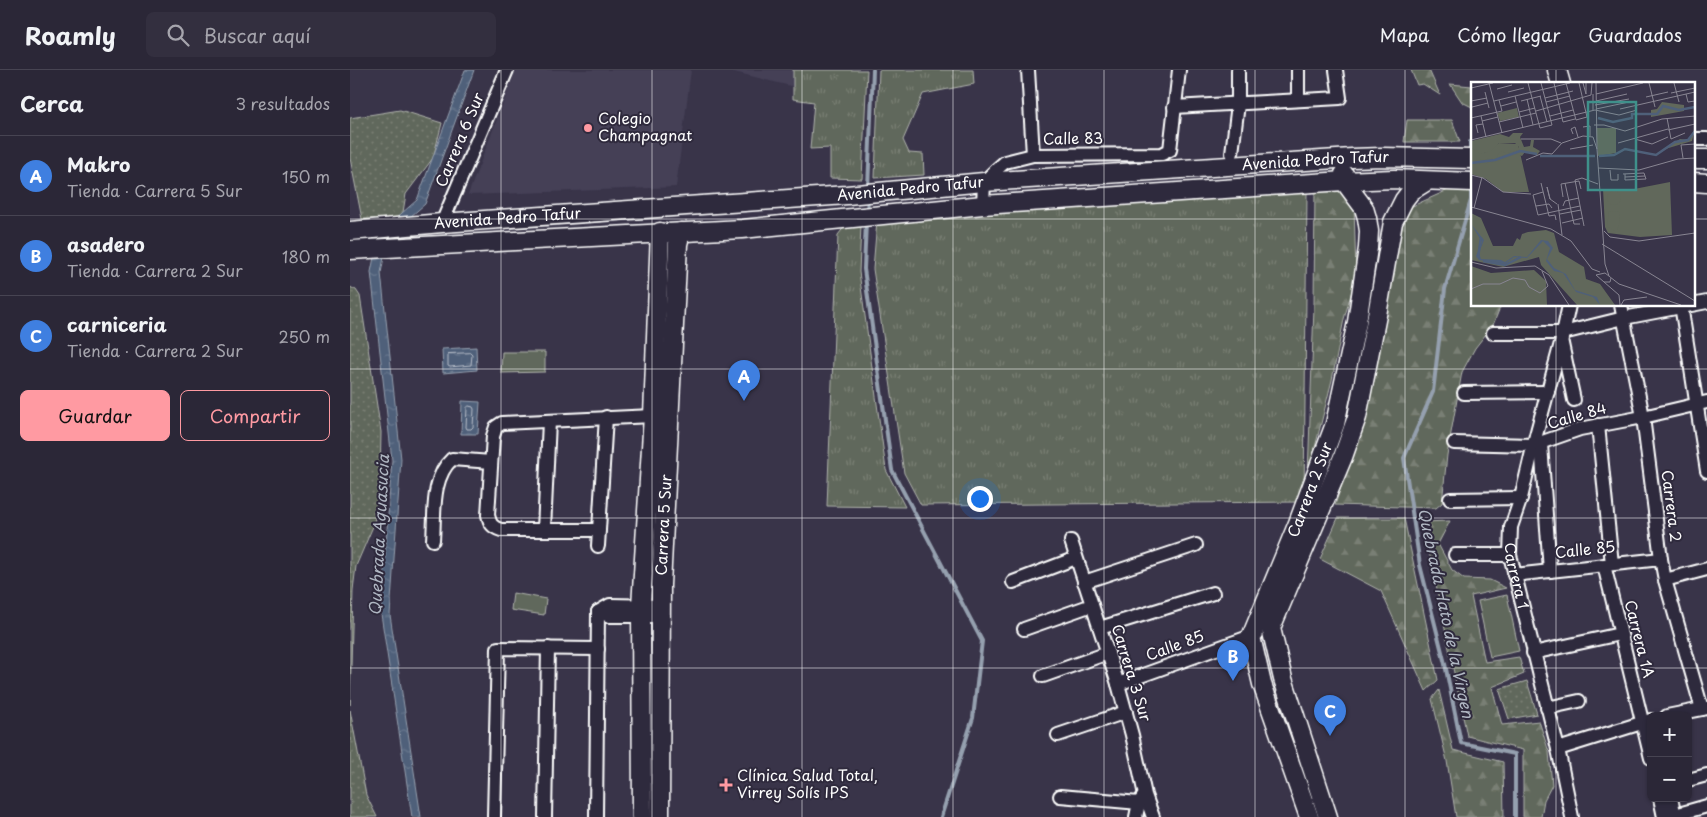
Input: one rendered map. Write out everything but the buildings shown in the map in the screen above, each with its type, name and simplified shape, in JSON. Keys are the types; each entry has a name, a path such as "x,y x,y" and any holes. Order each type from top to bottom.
{"street":[{"name":"Carrera 6 Sur","path":"442,223 507,70"},
{"path":"1028,70 1034,156"},
{"path":"1179,70 1174,107 1340,98 1336,70"},
{"path":"1232,153 1238,104 1238,70"},
{"path":"1298,70 1298,100"},
{"name":"Calle 83","path":"984,182 1005,162 1034,156 1162,154 1170,150 1174,107"},
{"path":"1694,139 1707,139"},
{"name":"Avenida Pedro Tafur","path":"350,231 847,195 984,182 1382,157 1471,159"},
{"path":"1343,159 1344,181"},
{"path":"1694,159 1707,159"},
{"name":"Avenida Pedro Tafur","path":"358,249 742,229 982,205 1344,181 1394,179 1463,181"},
{"name":"Carrera 2 Sur","path":"1251,636 1298,522 1335,424 1357,322 1369,231 1368,218 1364,208 1344,181"},
{"name":"Carrera 2 Sur","path":"1271,628 1343,457 1357,416 1393,222 1404,200 1411,191 1427,181"},
{"path":"982,205 984,182"},
{"path":"1694,182 1707,182"},
{"name":"Carrera 5 Sur","path":"642,817 641,611 653,416 660,232"},
{"name":"Carrera 5 Sur","path":"660,817 660,611 678,244 681,232"},
{"path":"1694,304 1707,302"},
{"name":"Carrera 1","path":"1569,306 1537,444 1510,527 1510,555 1558,749 1572,817"},
{"name":"Carrera 2","path":"1621,306 1643,417 1665,580 1705,708"},
{"path":"1493,333 1562,338 1624,318 1682,306 1702,404 1707,471"},
{"path":"1562,338 1574,400"},
{"path":"1464,393 1548,392"},
{"name":"Calle 84","path":"1454,443 1537,444 1580,429 1702,404"},
{"path":"600,530 501,530 494,528 490,524 488,515 493,436 496,427 502,423 653,416"},
{"path":"598,546 606,418"},
{"path":"544,530 549,420"},
{"name":"Carrera 1A","path":"1598,425 1608,564 1620,634 1646,721"},
{"path":"1537,444 1550,571"},
{"path":"433,540 436,493 446,465 452,459 491,462"},
{"path":"1450,499 1521,498"},
{"name":"Carrera 3 Sur","path":"1071,541 1126,712 1142,799 1153,817"},
{"path":"1084,582 1196,544"},
{"path":"1455,554 1510,555"},
{"path":"1013,582 1076,558"},
{"name":"Calle 85","path":"1514,575 1661,559"},
{"path":"1665,580 1707,570"},
{"path":"1100,628 1213,593"},
{"path":"1024,630 1092,604"},
{"path":"596,817 598,612 610,605 641,611 660,611"},
{"path":"1271,628 1283,679 1328,817"},
{"name":"Calle 85","path":"1118,684 1271,628"},
{"path":"1533,653 1620,634"},
{"path":"1251,636 1262,684 1309,817"},
{"path":"494,817 498,648 598,649"},
{"path":"545,817 548,648"},
{"path":"1043,676 1108,653"},
{"path":"1547,708 1580,701"},
{"path":"1686,712 1705,708"},
{"path":"1058,735 1126,712"},
{"path":"1558,749 1646,721 1651,757"},
{"path":"1692,779 1707,775"},
{"path":"1060,796 1142,799 1136,817"},
{"path":"1662,802 1671,816"},
{"path":"1671,816 1672,802"},
{"path":"1671,816 1707,806"}],"shaded area":[{"name":"Colegio Champagnat","path":"516,70 691,70 676,187 468,195"},
{"path":"726,70 865,70 864,104"}],"green space":[{"path":"793,70 867,70 862,179 830,178 830,148 810,149 814,102 793,99"},
{"path":"879,70 973,70 974,84 923,94 903,140 909,153 923,154 924,175 875,178"},
{"path":"1411,70 1429,70 1440,95 1423,84 1417,85"},
{"path":"1450,84 1471,86 1471,106 1462,102"},
{"path":"400,110 442,123 433,158 406,194 402,218 362,219 350,158 350,118"},
{"path":"1407,120 1452,120 1460,142 1404,142"},
{"path":"1336,186 1354,205 1356,276 1344,319 1332,380 1308,475 1314,307 1315,187"},
{"path":"1455,187 1471,188 1471,306 1501,306 1493,325 1475,348 1462,372 1447,455 1442,503 1436,508 1335,505 1368,406 1398,236 1408,208"},
{"path":"1307,191 1304,502 921,505 904,473 873,269 877,221"},
{"path":"861,225 859,272 886,470 905,507 827,506 838,235 845,226"},
{"path":"350,287 356,290 360,296 381,432 380,482 374,524 356,566 353,590 350,705"},
{"path":"502,352 545,352 545,372 501,373"},
{"path":"1338,518 1404,518 1438,680 1426,691 1381,591 1320,559"},
{"path":"1450,521 1438,544 1452,570 1464,579 1490,580 1506,588 1471,596 1485,662 1519,657 1524,674 1492,687 1502,725 1539,721 1549,752 1552,785 1544,800 1541,817 1523,817 1523,750 1467,736 1423,522"},
{"path":"513,593 546,599 544,615 511,610"},
{"path":"1507,595 1519,651 1490,657 1478,601"},
{"path":"1527,681 1537,714 1509,719 1499,689"},
{"path":"1439,690 1453,750 1503,762 1504,817 1456,817 1447,761 1432,699"},
{"path":"350,710 366,795 377,817 350,817"}],"water":[{"name":"Quebrada Aguasucia","path":"465,70 474,70 425,204 388,236 381,273 401,459 390,615 421,817 412,817 381,614 392,460 371,272 379,233 417,200"},
{"path":"476,347 477,370 443,373 442,349"},
{"path":"462,401 480,402 478,434 461,434"}],"waterway":[{"path":"868,188 873,70"},
{"name":"Quebrada Hato de la Virgen","path":"1470,142 1470,154"},
{"name":"Quebrada Hato de la Virgen","path":"1471,186 1471,200 1445,289 1433,392 1404,458 1420,565 1445,664 1461,743 1515,754 1515,817"},
{"path":"867,213 868,197"},
{"path":"866,222 864,269 892,470 982,641 973,718 941,817"}],"place":[{"name":"Colegio Champagnat","path":"588,128"},
{"name":"Makro","path":"744,401"},
{"name":"asadero","path":"1233,681"},
{"name":"carniceria","path":"1330,736"},
{"name":"Clínica Salud Total, Virrey Solís IPS","path":"726,785"}]}
